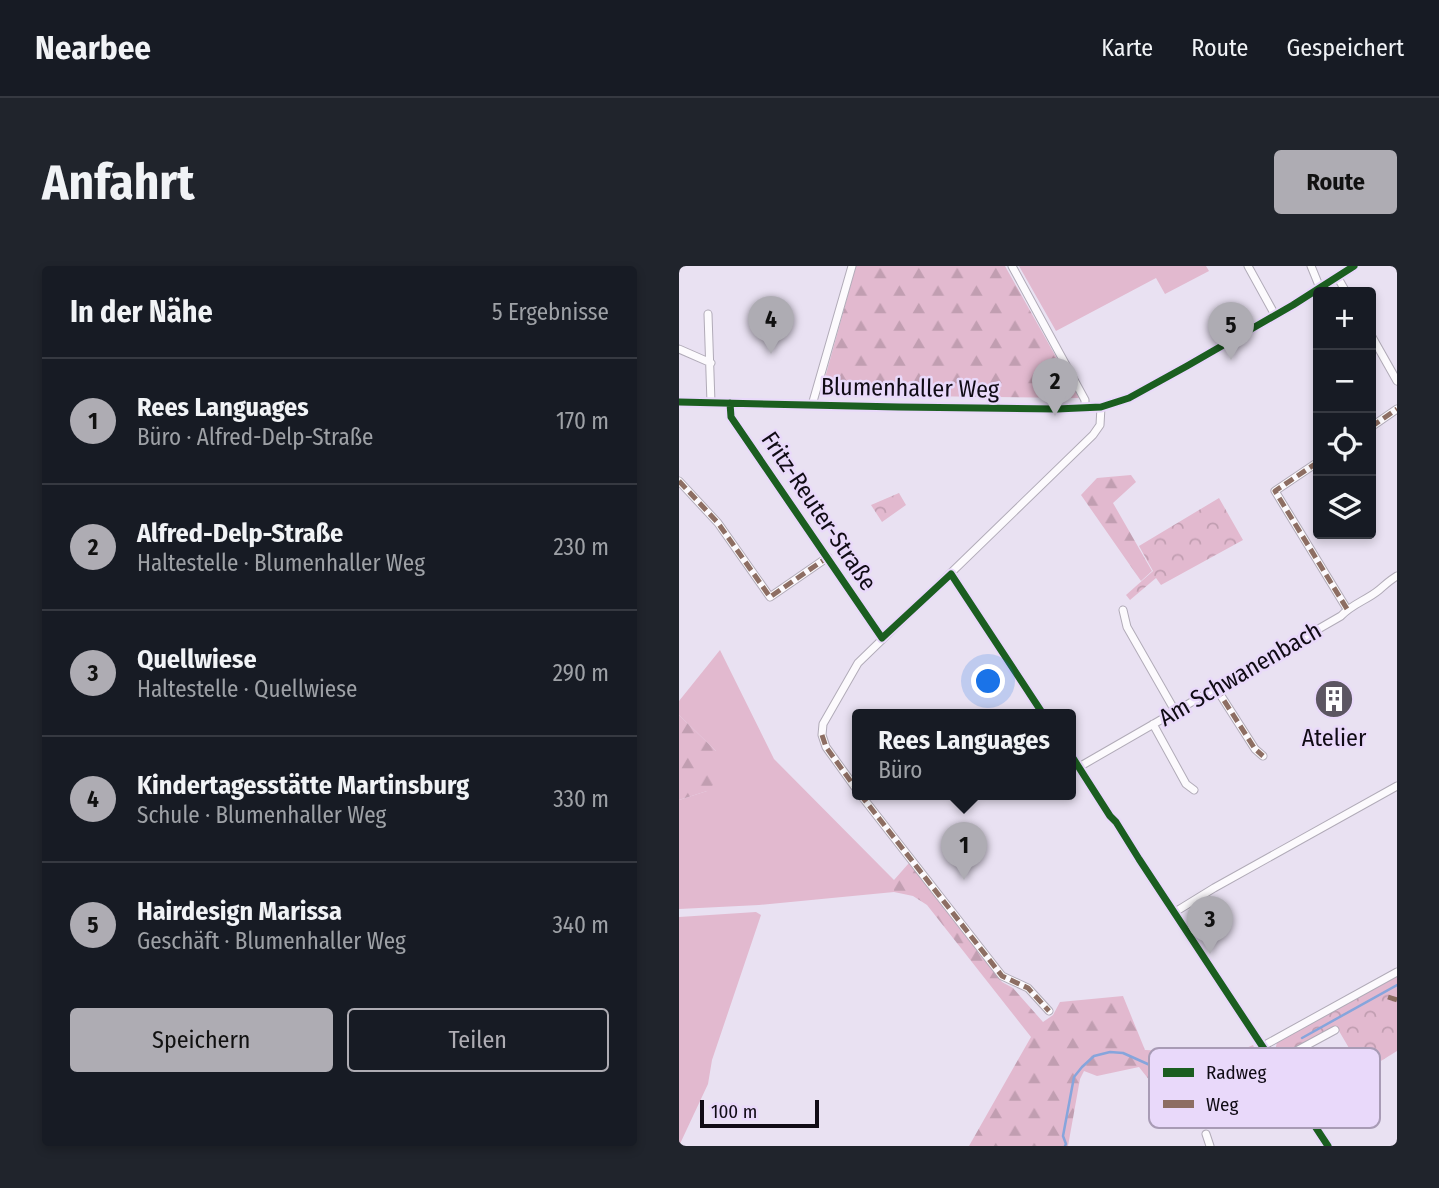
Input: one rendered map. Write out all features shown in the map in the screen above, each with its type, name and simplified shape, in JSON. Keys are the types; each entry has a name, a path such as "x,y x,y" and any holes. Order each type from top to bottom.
{"street":[{"path":"813,405 852,266"},
{"path":"1012,266 1085,400 1085,408"},
{"path":"1248,266 1275,315"},
{"path":"1311,266 1320,287"},
{"name":"Blumenhaller Weg","path":"1322,287 1354,266"},
{"path":"1338,278 1343,287"},
{"name":"Blumenhaller Weg","path":"679,402 1101,407 1115,404 1145,389 1313,292"},
{"path":"708,314 711,402"},
{"path":"1376,344 1397,381"},
{"path":"679,349 711,363"},
{"name":"Fritz-Reuter-Straße","path":"730,403 731,417 882,638"},
{"path":"852,782 826,747 822,735 823,724 858,663 1093,435 1100,425 1101,407"},
{"path":"1376,424 1397,409"},
{"path":"1313,465 1275,491 1347,609"},
{"path":"679,481 718,523 770,597 828,557"},
{"path":"951,574 1040,709"},
{"name":"Am Schwanenbach","path":"1079,767 1341,616 1347,609 1378,592 1397,576"},
{"path":"1123,610 1127,628 1175,711"},
{"path":"1216,688 1255,749 1263,756"},
{"path":"1153,724 1186,784 1194,790"},
{"path":"1076,762 1263,1046 1397,972"},
{"path":"1175,912 1397,786"},
{"path":"865,800 1002,976 1028,988 1049,1011"},
{"path":"1302,1048 1335,1030"},
{"path":"1316,1128 1328,1146"},
{"path":"1206,1134 1210,1146"}],"green space":[{"path":"856,266 1005,266 1079,398 826,395 823,385"},
{"path":"1019,266 1206,266 1209,271 1165,294 1156,278 1056,331"},
{"path":"1131,475 1136,482 1113,503 1152,571 1141,581 1081,495 1097,478"},
{"path":"899,493 906,505 882,522 871,505"},
{"path":"1219,498 1243,540 1161,585 1156,578 1130,600 1126,595 1153,571 1139,546"},
{"path":"720,650 774,759 894,880 894,892 759,905 679,909 679,800 707,791 716,751 679,715 679,701"},
{"path":"679,715 716,751 721,777 707,791 679,800"},
{"path":"909,863 1002,982 1013,988 1043,1022 1053,1015 1060,1002 1123,996 1145,1050 1149,1050 1149,1080 1139,1067 1097,1076 1084,1071 1080,1079 1068,1146 969,1146 1031,1037 927,905 913,896 894,892 894,880"},
{"path":"756,912 761,915 712,1060 708,1084 679,1146 679,917"},
{"path":"1397,975 1397,1051 1380,1062 1380,1048 1349,1048 1339,1031 1333,1028 1297,1048 1276,1048 1277,1042"}],"waterway":[{"path":"1302,1038 1397,985"},
{"path":"1065,1146 1063,1136 1074,1077 1082,1067 1094,1056 1110,1052 1123,1053 1149,1065"}],"marked path":[{"path":"1376,424 1397,409"},
{"path":"1313,465 1275,491 1347,609"},
{"path":"679,481 718,523 770,597 828,557"},
{"path":"1216,688 1255,749 1263,756"},
{"path":"822,735 826,747 852,783"},
{"path":"865,800 1002,976 1028,988 1049,1011"},
{"path":"1388,997 1397,1000"}],"cycle path":[{"path":"679,402 1057,409 1101,407 1129,398 1187,366 1293,305 1354,266"},
{"path":"730,403 731,417 882,638 951,574 1040,709"},
{"path":"1076,763 1263,1048"},
{"path":"1316,1128 1328,1146"}],"place":[{"name":"Kindertagesstätte Martinsburg","path":"771,354"},
{"name":"Hairdesign Marissa","path":"1231,360"},
{"name":"Alfred-Delp-Straße","path":"1055,416"},
{"name":"Atelier","path":"1334,699"},
{"name":"Rees Languages","path":"964,880"},
{"name":"Quellwiese","path":"1210,954"}]}
